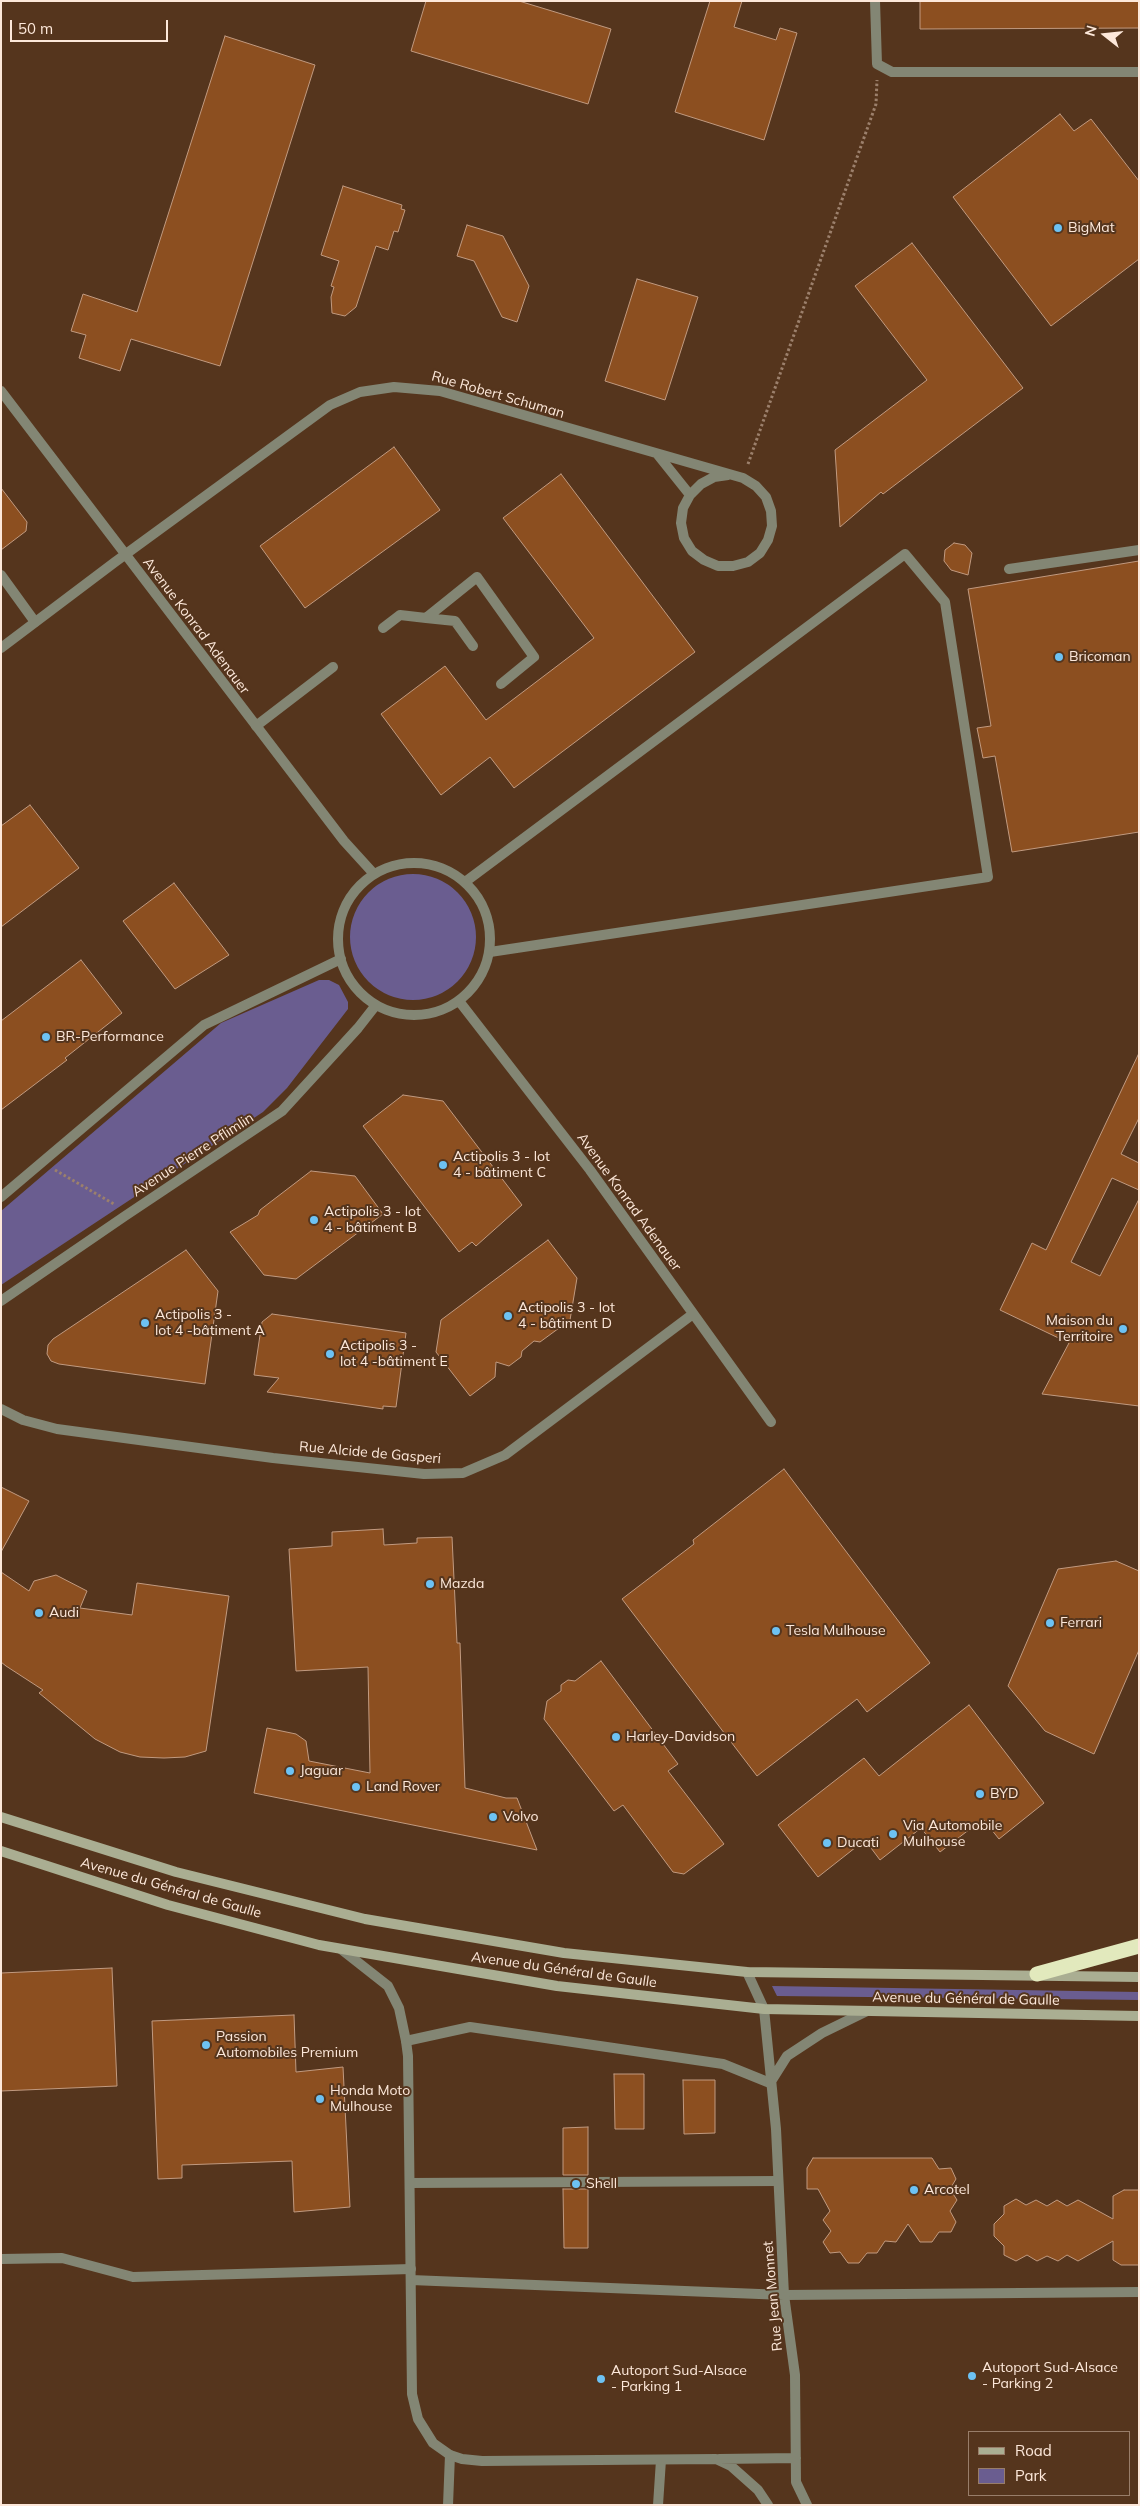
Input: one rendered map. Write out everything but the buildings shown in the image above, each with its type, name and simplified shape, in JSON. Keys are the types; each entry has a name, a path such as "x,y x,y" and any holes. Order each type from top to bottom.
{"highway":[{"path":"1037,1974 1139,1946"}],"main road":[{"name":"Avenue du Général de Gaulle","path":"1,1817 176,1872 365,1919 564,1954 747,1972 1037,1974 1139,1977"},
{"name":"Avenue du Général de Gaulle","path":"1,1851 168,1905 341,1949 557,1986 764,2008 1139,2016"}],"street":[{"path":"875,1 877,64 892,72 1139,72"},
{"name":"Rue Robert Schuman","path":"1,648 125,554 330,405 360,392 394,387 440,391 728,476 743,478"},
{"name":"Avenue Konrad Adenauer","path":"1,390 344,841 374,874"},
{"path":"658,455 690,494 684,508 681,523 684,538 692,551 704,560 718,566 733,566 748,562 760,553 768,540 772,526 771,511 766,497 756,486 743,478"},
{"name":"Rue Robert Schuman","path":"690,494 700,484 714,477 728,476"},
{"path":"1009,569 1139,550"},
{"path":"465,882 905,554 945,602 988,877 490,952"},
{"path":"1,575 35,622"},
{"path":"426,618 477,577 534,657 501,684"},
{"path":"383,628 400,614 455,621 473,646"},
{"path":"256,726 332,666"},
{"path":"421,862 444,868 465,882 481,902 490,926 490,952 484,971 473,988 459,1001 440,1011 418,1015 396,1013 376,1005 360,993 348,977 341,959 338,935 343,911 355,890 374,874 396,864 421,862"},
{"path":"1,1197 204,1025 341,959"},
{"name":"Avenue Konrad Adenauer","path":"459,1001 590,1170 692,1314 772,1422"},
{"name":"Avenue Pierre Pflimlin","path":"1,1301 282,1112 358,1028 376,1005"},
{"name":"Rue Alcide de Gasperi","path":"1,1408 23,1420 57,1429 273,1458 424,1474 463,1473 505,1455 692,1314"},
{"path":"341,1949 388,1986 399,2008 406,2041 408,2056 412,2394 418,2419 434,2443 450,2455 462,2459 482,2461 796,2458"},
{"name":"Rue Jean Monnet","path":"747,1972 764,2008 776,2129 784,2295 795,2375 796,2482 807,2505"},
{"path":"406,2041 470,2027 723,2064 770,2083 787,2056 822,2033 867,2010"},
{"path":"410,2183 778,2181"},
{"path":"1,2259 62,2258 133,2277 411,2275 784,2295 1139,2292"},
{"path":"448,2505 450,2455"},
{"path":"716,2459 738,2472 758,2490 768,2505"},
{"path":"658,2505 661,2460"}],"path":[{"path":"743,478 876,104 877,64"},
{"path":"46,1159 54,1169 119,1207 125,1216"}],"green space":[{"path":"413,874 437,879 457,893 471,913 476,937 471,961 457,981 437,995 413,1000 389,995 369,981 355,961 350,937 355,913 369,893 389,879"},
{"path":"319,980 329,980 339,985 348,1002 348,1009 287,1088 263,1112 1,1285 1,1211 221,1023"},
{"path":"772,1986 1139,1992 1139,2000 777,1996"}],"place":[{"name":"BigMat","path":"1058,228"},
{"name":"Bricoman","path":"1059,657"},
{"name":"BR-Performance","path":"46,1037"},
{"name":"Actipolis 3 - lot 4 - bâtiment C","path":"443,1165"},
{"name":"Actipolis 3 - lot 4 - bâtiment B","path":"314,1220"},
{"name":"Actipolis 3 - lot 4 - bâtiment D","path":"508,1316"},
{"name":"Actipolis 3 - lot 4 -bâtiment A","path":"145,1323"},
{"name":"Maison du Territoire","path":"1123,1329"},
{"name":"Actipolis 3 - lot 4 -bâtiment E","path":"330,1354"},
{"name":"Mazda","path":"430,1584"},
{"name":"Audi","path":"39,1613"},
{"name":"Ferrari","path":"1050,1623"},
{"name":"Tesla Mulhouse","path":"776,1631"},
{"name":"Harley-Davidson","path":"616,1737"},
{"name":"Jaguar","path":"290,1771"},
{"name":"Land Rover","path":"356,1787"},
{"name":"BYD","path":"980,1794"},
{"name":"Volvo","path":"493,1817"},
{"name":"Via Automobile Mulhouse","path":"893,1834"},
{"name":"Ducati","path":"827,1843"},
{"name":"Passion Automobiles Premium","path":"206,2045"},
{"name":"Honda Moto Mulhouse","path":"320,2099"},
{"name":"Shell","path":"576,2184"},
{"name":"Arcotel","path":"914,2190"},
{"name":"Autoport Sud-Alsace - Parking 2","path":"972,2376"},
{"name":"Autoport Sud-Alsace - Parking 1","path":"601,2379"}]}
